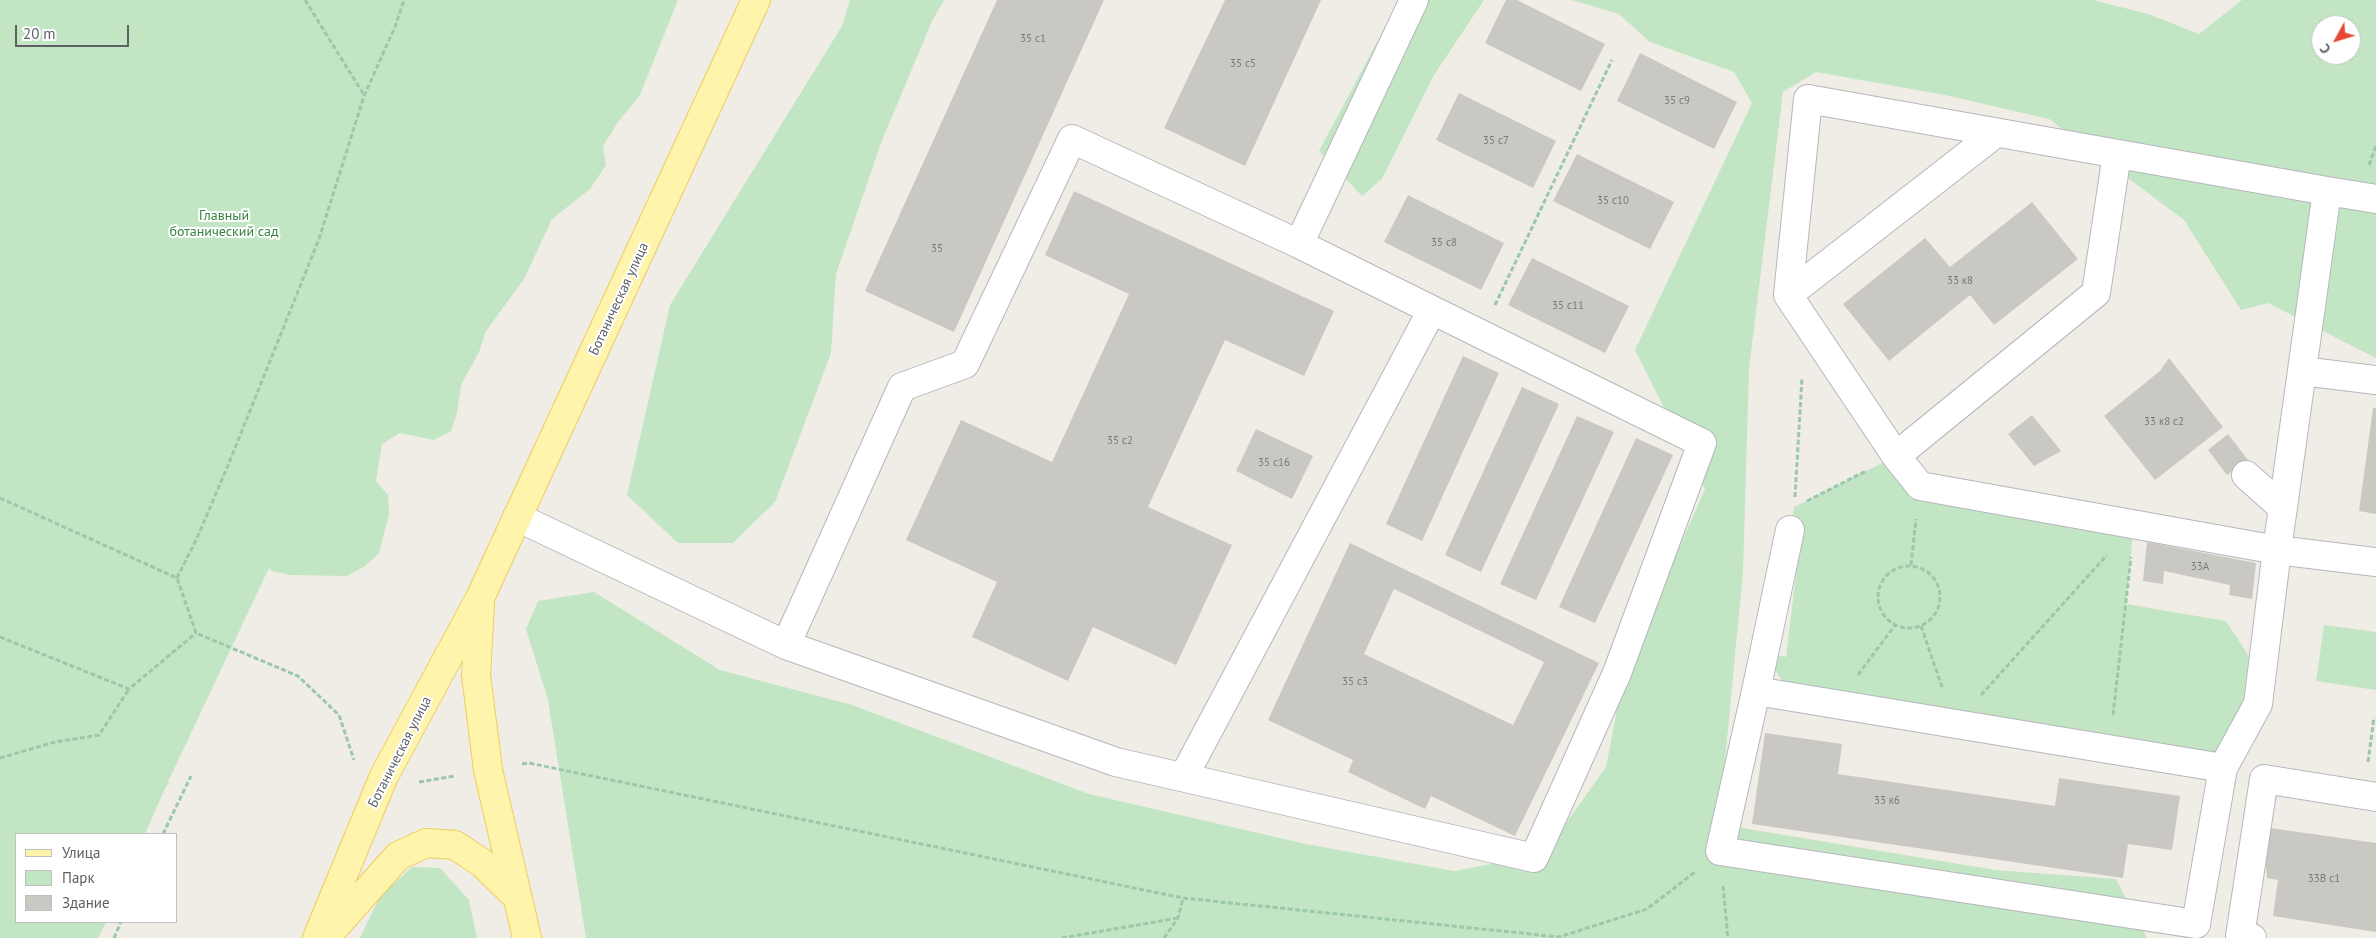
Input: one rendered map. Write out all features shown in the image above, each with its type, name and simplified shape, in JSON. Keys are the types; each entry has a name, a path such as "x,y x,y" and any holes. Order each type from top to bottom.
{"main road":[{"name":"Ботаническая улица","path":"317,938 384,776 480,598 756,0"},
{"name":"Ботаническая улица","path":"480,598 476,675 487,761 527,938"},
{"path":"326,938 398,856 426,843 455,845 482,863 518,898"}],"lane":[{"path":"1299,244 1414,0"},
{"path":"2376,199 1808,99 1788,295 1896,456 1920,486 2277,550 2376,562"},
{"path":"1788,295 1996,133"},
{"path":"517,517 786,645 1116,762 1184,776 1534,858 1618,673 1702,443 1299,244 1072,139 965,364 902,387 786,645"},
{"path":"1896,456 2096,292 2117,154"},
{"path":"1792,519 1720,851 2196,924 2223,768 2258,704 2277,550 2327,191"},
{"path":"1184,776 1432,310"},
{"path":"2302,371 2376,380"},
{"path":"2246,475 2283,508"},
{"path":"1756,690 2223,768"},
{"path":"2252,938 2240,936 2264,779 2369,796"}],"path":[{"path":"305,0 364,96"},
{"path":"356,766 339,715 298,676 196,633 177,578 197,538 229,463 319,239 364,96 395,28 404,0"},
{"path":"1481,334 1612,60"},
{"path":"1792,519 1805,321"},
{"path":"1792,519 1896,456"},
{"path":"1911,565 1920,486"},
{"path":"0,498 177,578"},
{"path":"1921,626 1955,723 2134,524"},
{"path":"2109,748 2134,524"},
{"path":"1911,565 1925,569 1936,579 1941,592 1940,607 1932,619 1921,626 1908,628 1895,625 1884,616 1878,603 1878,588 1885,576 1897,567 1911,565"},
{"path":"1837,704 1895,625"},
{"path":"0,758 55,742 99,735 129,689 196,633"},
{"path":"0,637 129,689"},
{"path":"2369,796 2374,717"},
{"path":"529,763 1183,898 1559,938 1648,909 1720,851"},
{"path":"414,782 457,775"},
{"path":"163,833 190,776"},
{"path":"1720,851 1728,938"},
{"path":"1164,938 1178,918 1183,898"},
{"path":"1062,938 1178,918"},
{"path":"114,938 121,923"}],"green space":[{"name":"Главный ботанический сад","path":"0,0 678,0 640,95 618,122 603,146 606,165 590,189 552,219 524,279 486,331 479,352 461,385 457,413 451,431 434,440 400,433 382,444 376,481 388,495 389,515 379,553 365,566 347,576 291,575 272,571 269,568 167,784 172,782 166,786 145,833 15,833 15,923 106,923 98,938 0,938"},
{"path":"850,0 944,0 932,21 881,143 836,274 831,353 775,502 733,543 678,543 627,495 670,305 842,26"},
{"path":"1410,0 1484,0 1434,75 1382,179 1362,196 1319,151 1392,14"},
{"path":"1572,0 2093,0 2148,14 2199,34 2242,0 2376,0 2376,358 2268,303 2241,310 2184,220 2049,119 1945,95 1816,72 1783,92 1749,369 1743,572 1721,802 1742,828 1995,870 2116,879 2147,938 586,938 548,700 526,629 538,601 594,592 720,670 852,705 1089,794 1306,844 1454,871 1544,854 1606,767 1624,673 1705,489 1635,350 1752,103 1734,72 1650,42 1619,14"},
{"path":"1896,456 1920,486 2134,524 2126,604 2226,621 2261,675 2223,758 1782,681 1764,653 1786,657 1802,525 1790,530 1794,507"},
{"path":"2324,625 2376,632 2376,690 2316,681"},
{"path":"412,867 440,868 469,900 477,938 360,938 380,896"}],"building":[{"path":"997,0 1104,0 954,332 865,291"},
{"path":"1225,0 1321,0 1245,166 1164,128"},
{"path":"1506,0 1517,0 1605,44 1581,91 1485,43"},
{"path":"1640,53 1737,102 1714,149 1617,101"},
{"path":"1459,93 1556,141 1533,188 1436,140"},
{"path":"1577,154 1674,202 1650,249 1553,201"},
{"path":"1074,191 1334,311 1304,376 1225,340 1148,507 1232,545 1176,665 1093,627 1068,681 972,637 997,582 906,540 961,420 1052,462 1129,294 1045,255"},
{"path":"1408,195 1504,243 1481,290 1384,242"},
{"path":"2032,202 2078,259 1994,325 1970,295 1889,361 1843,304 1925,238 1950,267"},
{"path":"1532,258 1629,306 1605,353 1508,305"},
{"path":"1463,356 1499,373 1422,541 1386,524"},
{"path":"2169,358 2223,427 2155,480 2104,416 2160,371"},
{"path":"1522,387 1559,404 1481,572 1445,555"},
{"path":"2373,408 2376,408 2376,514 2359,511"},
{"path":"2032,415 2061,451 2034,466 2008,434"},
{"path":"1577,416 1614,432 1536,600 1500,584"},
{"path":"1256,429 1313,456 1292,499 1236,471"},
{"path":"2228,434 2248,460 2227,475 2208,450"},
{"path":"1636,438 1673,455 1595,623 1559,607"},
{"path":"2147,542 2256,563 2252,599 2229,595 2230,585 2164,571 2163,584 2143,581"},
{"path":"1350,543 1599,663 1515,836 1431,796 1425,809 1348,772 1353,760 1268,720","holes":["1394,589 1544,662 1513,725 1364,654"]},
{"path":"1765,733 1842,744 1838,774 2055,806 2059,778 2180,796 2172,850 2128,844 2123,878 1752,824"},
{"path":"2263,827 2376,843 2376,932 2273,916 2278,880 2267,878"}]}
